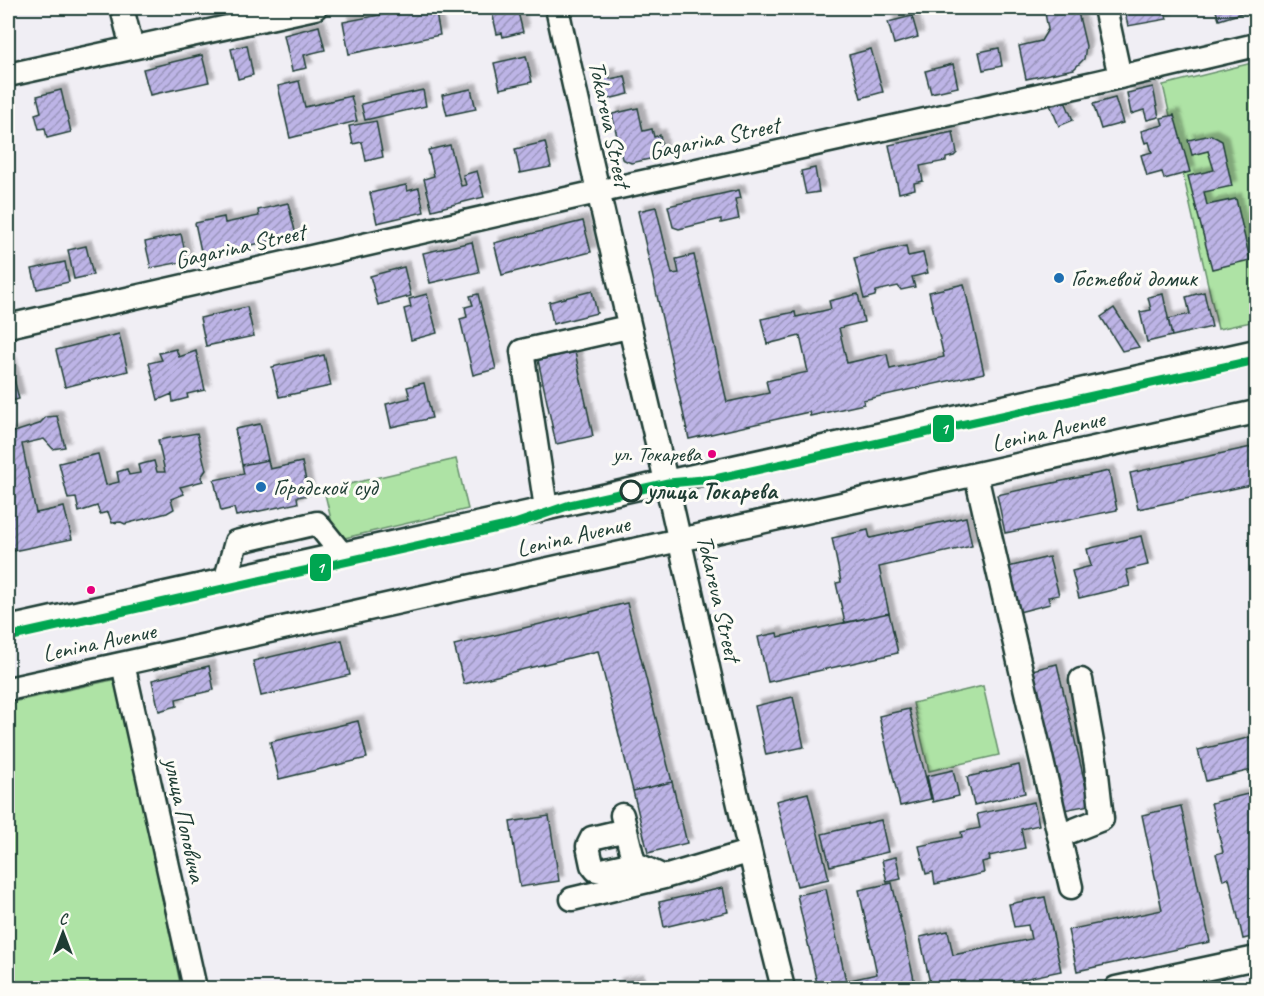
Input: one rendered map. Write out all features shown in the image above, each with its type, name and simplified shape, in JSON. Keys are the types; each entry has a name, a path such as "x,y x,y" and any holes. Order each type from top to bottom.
{"street":[{"path":"122,8 132,48"},
{"path":"8,75 315,8"},
{"name":"Tokareva Street","path":"557,8 628,327 666,480 748,852 783,988"},
{"path":"1106,8 1120,77"},
{"name":"Gagarina Street","path":"8,326 1257,45"},
{"path":"546,508 522,351 628,327"},
{"name":"Lenina Avenue","path":"8,628 666,480 1257,351"},
{"name":"Lenina Avenue","path":"8,689 1257,412"},
{"path":"976,475 1071,887"},
{"path":"226,579 236,542 317,523 341,553"},
{"name":"улица Поповича","path":"123,664 195,988"},
{"path":"1059,836 1102,819 1096,765 1081,680"},
{"path":"634,863 624,822 592,838 588,846 592,865 596,870 634,863 664,877"},
{"path":"572,899 664,877 748,852"},
{"path":"1116,988 1257,958"}],"green space":[{"path":"1256,62 1256,321 1218,329 1163,85"},
{"path":"456,459 468,509 336,540 324,490"},
{"path":"117,679 181,988 8,988 8,703"},
{"path":"983,686 999,755 929,771 913,703"}],"building":[{"path":"416,8 435,8 440,35 349,54 343,22"},
{"path":"491,8 517,8 523,32 503,37 502,33 497,34"},
{"path":"1044,8 1077,8 1086,46 1084,59 1074,69 1026,79 1019,46 1041,41 1048,29"},
{"path":"1124,8 1164,8 1167,19 1128,26"},
{"path":"1215,8 1241,8 1242,13 1219,20"},
{"path":"912,16 918,37 894,44 888,22"},
{"path":"319,26 325,50 304,55 307,68 292,71 284,35"},
{"path":"247,45 253,75 238,79 231,49"},
{"path":"999,48 1002,66 983,70 979,52"},
{"path":"871,49 883,92 861,98 849,55"},
{"path":"202,55 209,82 150,95 143,69"},
{"path":"526,56 532,82 500,89 494,63"},
{"path":"953,64 958,87 931,93 925,71"},
{"path":"609,73 610,79 625,76 629,94 604,100 598,76"},
{"path":"299,81 305,107 351,96 357,121 290,138 278,86"},
{"path":"1153,87 1159,117 1147,120 1144,110 1131,114 1127,93"},
{"path":"471,89 476,109 447,115 442,95"},
{"path":"61,90 71,132 47,138 45,128 39,129 35,114 41,112 37,96"},
{"path":"423,90 426,106 365,120 361,104"},
{"path":"1062,94 1073,120 1059,126 1048,100"},
{"path":"1115,98 1123,123 1101,129 1093,104"},
{"path":"638,108 643,131 652,129 654,137 660,135 664,156 631,163 622,159 612,114"},
{"path":"1174,115 1190,172 1164,179 1162,172 1147,176 1141,155 1152,152 1149,142 1145,143 1141,131 1163,125 1161,118"},
{"path":"376,121 383,157 366,161 362,142 353,144 349,126"},
{"path":"953,132 957,153 946,158 946,161 920,166 923,181 914,183 915,189 899,193 889,145"},
{"path":"1211,135 1222,141 1232,186 1204,192 1207,205 1236,199 1250,260 1212,269 1188,176 1214,170 1208,151 1192,155 1188,140"},
{"path":"545,142 551,167 520,173 515,149"},
{"path":"450,145 461,186 466,185 463,175 477,171 484,197 432,210 424,179 434,176 428,150"},
{"path":"815,168 819,192 806,194 801,171"},
{"path":"406,185 407,191 419,188 424,212 377,223 370,193"},
{"path":"739,190 741,198 735,199 739,219 721,223 721,219 679,229 673,227 668,206"},
{"path":"288,203 296,235 202,256 195,223 224,217 225,223 259,216 258,210"},
{"path":"656,207 672,274 679,273 676,259 694,255 727,402 769,393 766,381 808,372 800,336 767,344 761,319 795,312 796,317 831,309 829,301 858,294 864,322 839,328 847,363 887,354 890,369 944,357 929,292 964,284 984,373 863,400 864,404 810,416 809,412 689,439 638,211"},
{"path":"583,221 591,252 502,275 494,243"},
{"path":"181,234 187,261 151,268 145,242"},
{"path":"472,242 479,272 430,283 423,253"},
{"path":"86,246 93,275 74,279 68,250"},
{"path":"906,246 908,256 923,253 928,273 912,277 915,287 901,290 898,286 876,291 875,296 864,299 854,258"},
{"path":"65,262 69,282 37,289 32,269"},
{"path":"404,267 411,296 378,305 370,276"},
{"path":"592,291 597,313 553,324 549,302"},
{"path":"1204,292 1212,327 1172,336 1168,319 1190,314 1186,297"},
{"path":"427,294 437,333 411,340 404,309 411,307 409,299"},
{"path":"478,294 496,369 473,375 460,319 467,317 465,307 473,305 470,296"},
{"path":"1163,294 1172,336 1147,342 1140,312 1151,310 1148,297"},
{"path":"247,307 254,336 206,346 200,318"},
{"path":"1114,308 1139,347 1122,351 1101,317"},
{"path":"119,334 128,371 65,387 56,350"},
{"path":"176,349 179,357 196,351 205,390 187,394 188,398 173,402 172,394 158,400 149,363 162,360 159,353"},
{"path":"575,352 593,436 556,444 538,360"},
{"path":"324,355 331,386 279,397 272,367"},
{"path":"8,363 10,363 19,399 8,402"},
{"path":"424,383 432,418 391,427 386,404 410,398 407,387"},
{"path":"57,416 65,447 53,449 44,439 22,444 36,513 64,507 72,539 8,552 8,434 39,424 46,417"},
{"path":"260,424 268,460 242,465 235,429"},
{"path":"197,433 206,470 201,477 203,481 180,487 184,494 171,499 174,509 167,513 125,524 112,523 108,512 100,514 97,506 79,512 76,498 68,499 59,463 98,454 106,485 119,482 117,472 127,469 129,475 140,473 138,465 154,461 157,472 165,472 158,440"},
{"path":"1256,446 1256,484 1138,509 1130,473"},
{"name":"Городской суд","path":"268,460 270,469 302,462 309,495 297,497 298,503 236,516 234,508 221,511 214,480 244,474 242,465"},
{"path":"1109,471 1117,510 1005,533 997,495"},
{"path":"966,517 972,546 879,567 889,613 845,623 836,583 841,582 832,538 868,530 870,538"},
{"path":"1141,536 1148,565 1126,570 1130,586 1079,598 1072,571 1091,566 1087,549"},
{"path":"1049,557 1059,595 1048,597 1050,604 1015,613 1004,568"},
{"path":"1256,573 1256,606 1250,574"},
{"path":"627,603 672,782 633,791 598,651 464,684 454,645"},
{"path":"889,613 898,653 768,682 758,637 777,633 778,637"},
{"path":"342,640 350,675 261,696 253,661"},
{"path":"1057,664 1090,805 1064,810 1032,670"},
{"path":"209,666 214,690 176,699 177,706 159,711 152,680"},
{"path":"793,697 804,747 766,755 755,706"},
{"path":"909,709 931,799 900,806 879,716"},
{"path":"358,721 367,758 279,779 270,742"},
{"path":"1256,736 1256,769 1206,781 1198,750"},
{"path":"1019,765 1025,793 974,805 967,777"},
{"path":"953,770 959,796 933,802 927,776"},
{"path":"672,782 687,843 648,853 633,791"},
{"path":"1256,792 1256,936 1243,939 1229,878 1223,880 1216,854 1223,852 1211,803"},
{"path":"808,793 829,879 797,886 776,801"},
{"path":"1034,802 1039,825 1021,829 1025,848 989,856 990,860 982,862 984,873 935,884 933,872 926,874 919,846 962,837 961,832 980,828 977,814"},
{"path":"1181,806 1210,942 1077,971 1068,930 1162,910 1142,815"},
{"path":"549,816 559,881 520,887 510,822"},
{"path":"881,820 888,852 830,866 822,834"},
{"path":"896,857 901,879 887,882 882,860"},
{"path":"892,883 916,988 818,988 797,895 826,889 846,981 877,974 859,890"},
{"path":"723,888 728,912 664,927 659,902"},
{"path":"1045,897 1061,971 1004,983 1006,988 931,988 920,937 948,931 953,955 1031,939 1028,925 1014,927 1009,904"},
{"path":"638,980 639,988 617,988 616,984"}],"transit line":[{"name":"1","path":"8,637 515,524 570,505 668,483 715,479 1256,360"}],"place":[{"name":"Гостевой домик","path":"1059,278"},
{"name":"ул. Токарева","path":"712,454"},
{"name":"Городской суд","path":"261,487"},
{"name":"улица Токарева","path":"631,491"}]}
